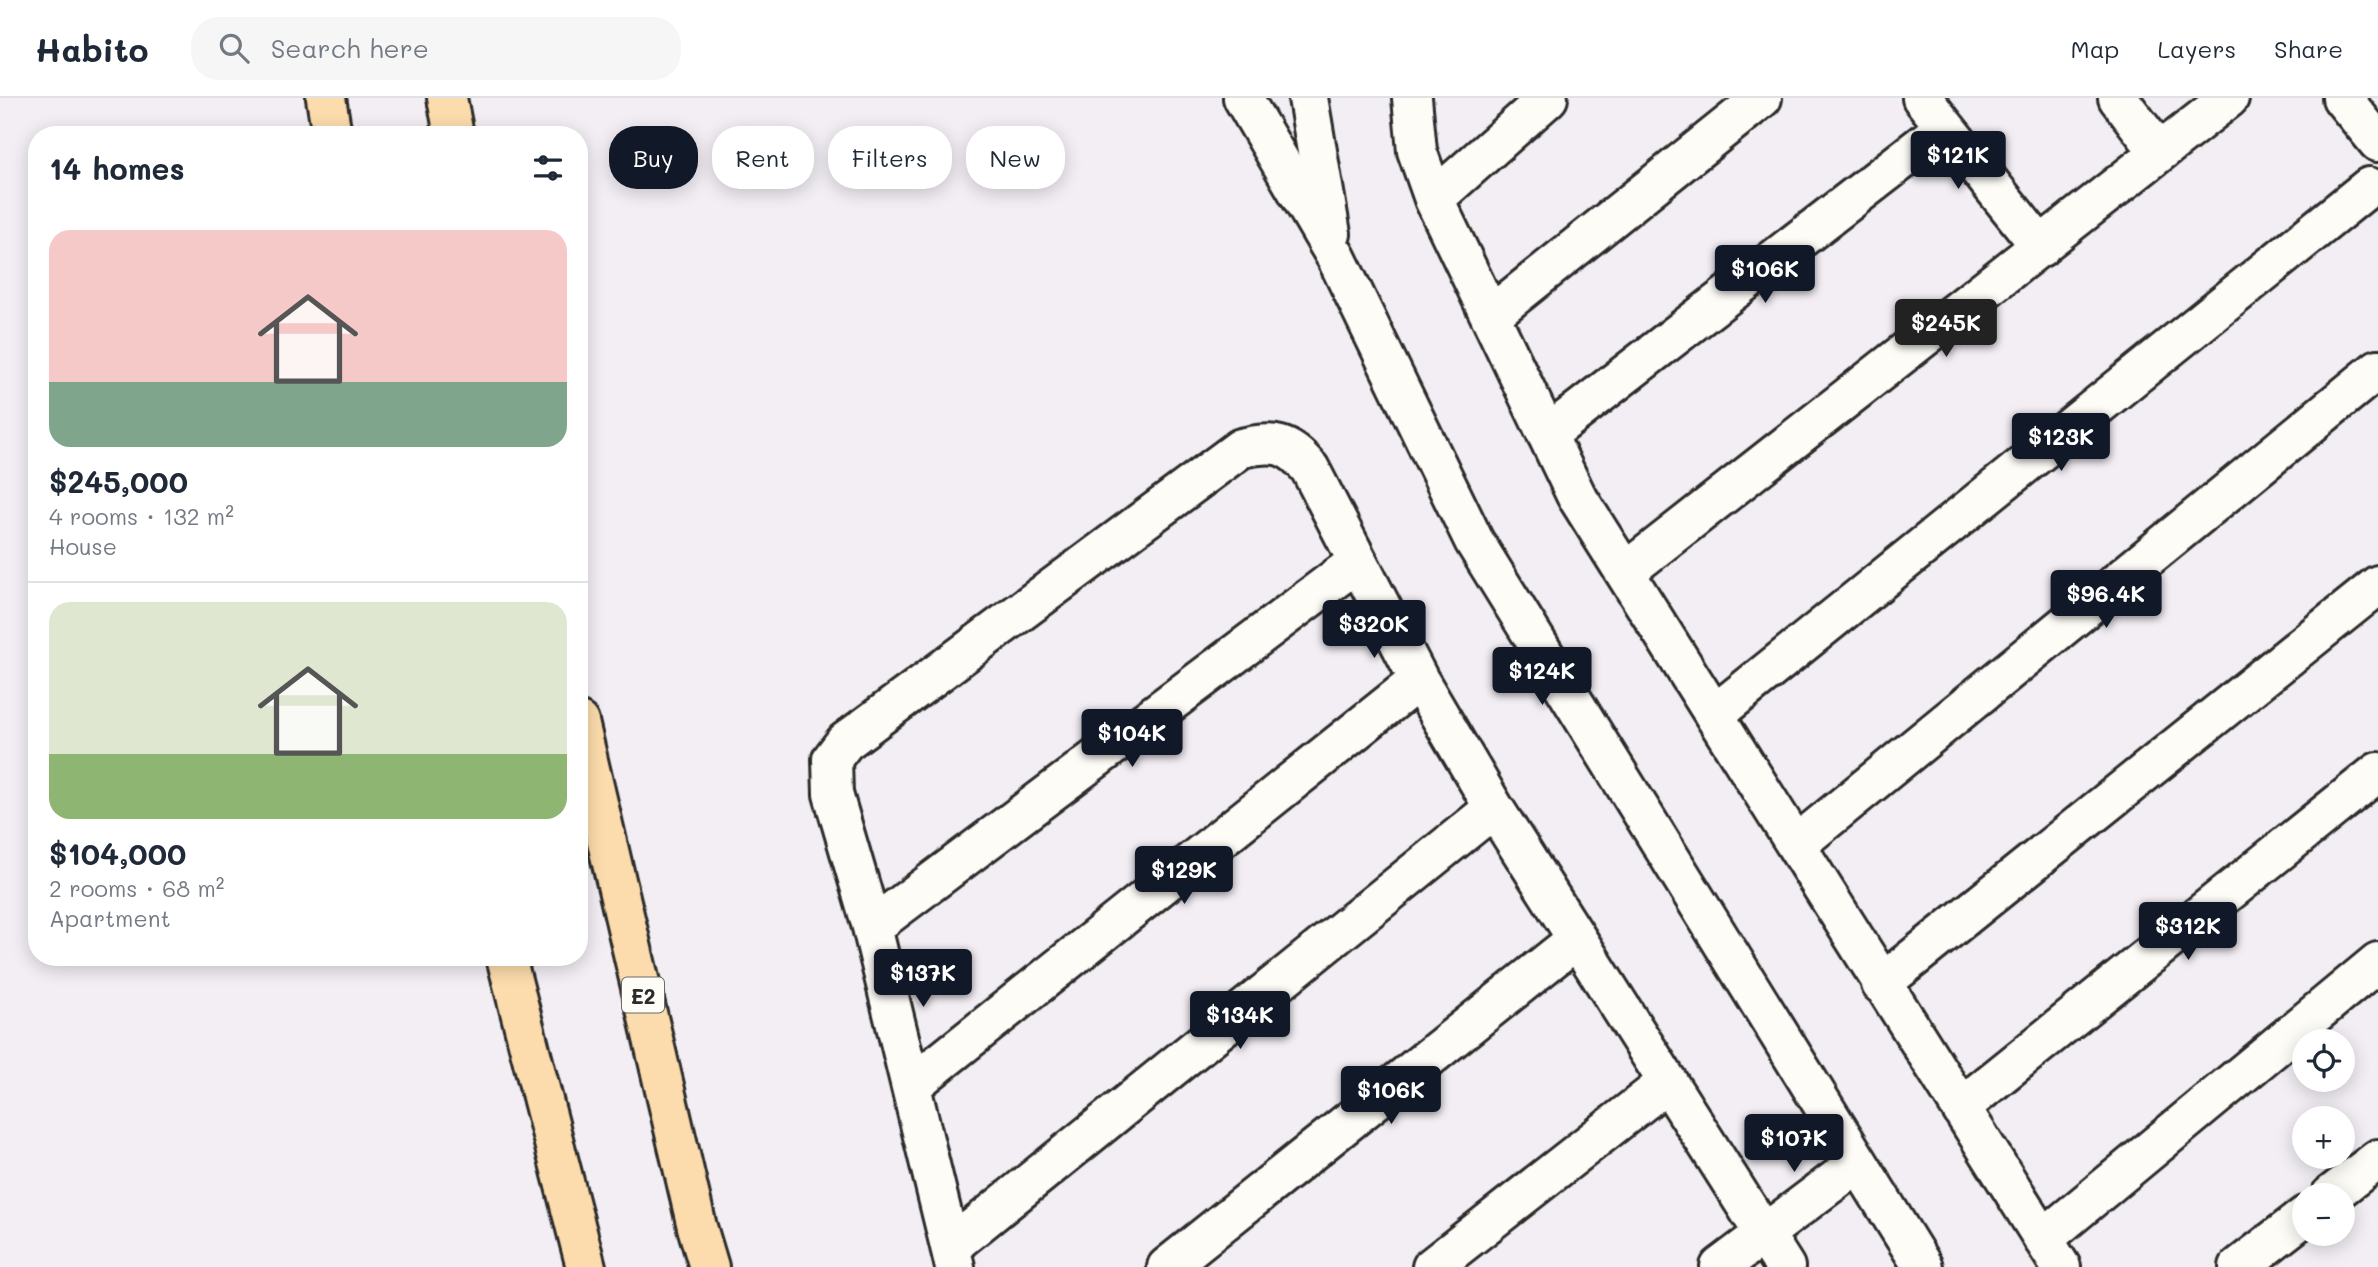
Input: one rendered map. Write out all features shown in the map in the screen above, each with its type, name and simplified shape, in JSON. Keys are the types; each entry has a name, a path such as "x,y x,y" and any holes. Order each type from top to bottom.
{"highway":[{"path":"326,98 331,126"},
{"path":"447,98 452,126"},
{"name":"E2","path":"588,761 696,1227 709,1267"},
{"path":"508,966 586,1267"}],"street":[{"path":"1242,98 1336,257 1475,541 1923,1267"},
{"path":"1308,98 1336,257"},
{"path":"1412,98 1417,152 1434,199 1576,495 2052,1253 2378,962"},
{"path":"1434,199 1548,98"},
{"path":"1490,316 1762,98"},
{"path":"1922,98 2040,247"},
{"path":"2118,98 2160,152"},
{"path":"1625,572 2229,98"},
{"path":"2342,98 2378,142"},
{"path":"1548,435 1945,127"},
{"path":"1715,714 2375,180"},
{"path":"1796,845 2378,369"},
{"path":"1494,808 952,1257 872,927 833,794 832,759 845,741 1241,448 1281,445 1296,453 1310,469 1356,564 1419,680 1494,808 1785,1267"},
{"path":"872,927 1356,564"},
{"path":"1881,984 2378,585"},
{"path":"912,1085 1419,680"},
{"path":"1961,1107 2378,772"},
{"path":"1167,1267 1577,939"},
{"path":"1432,1267 1668,1082"},
{"path":"2347,1183 2378,1159"},
{"path":"1720,1267 1858,1163"},
{"path":"2239,1267 2292,1226"}]}
